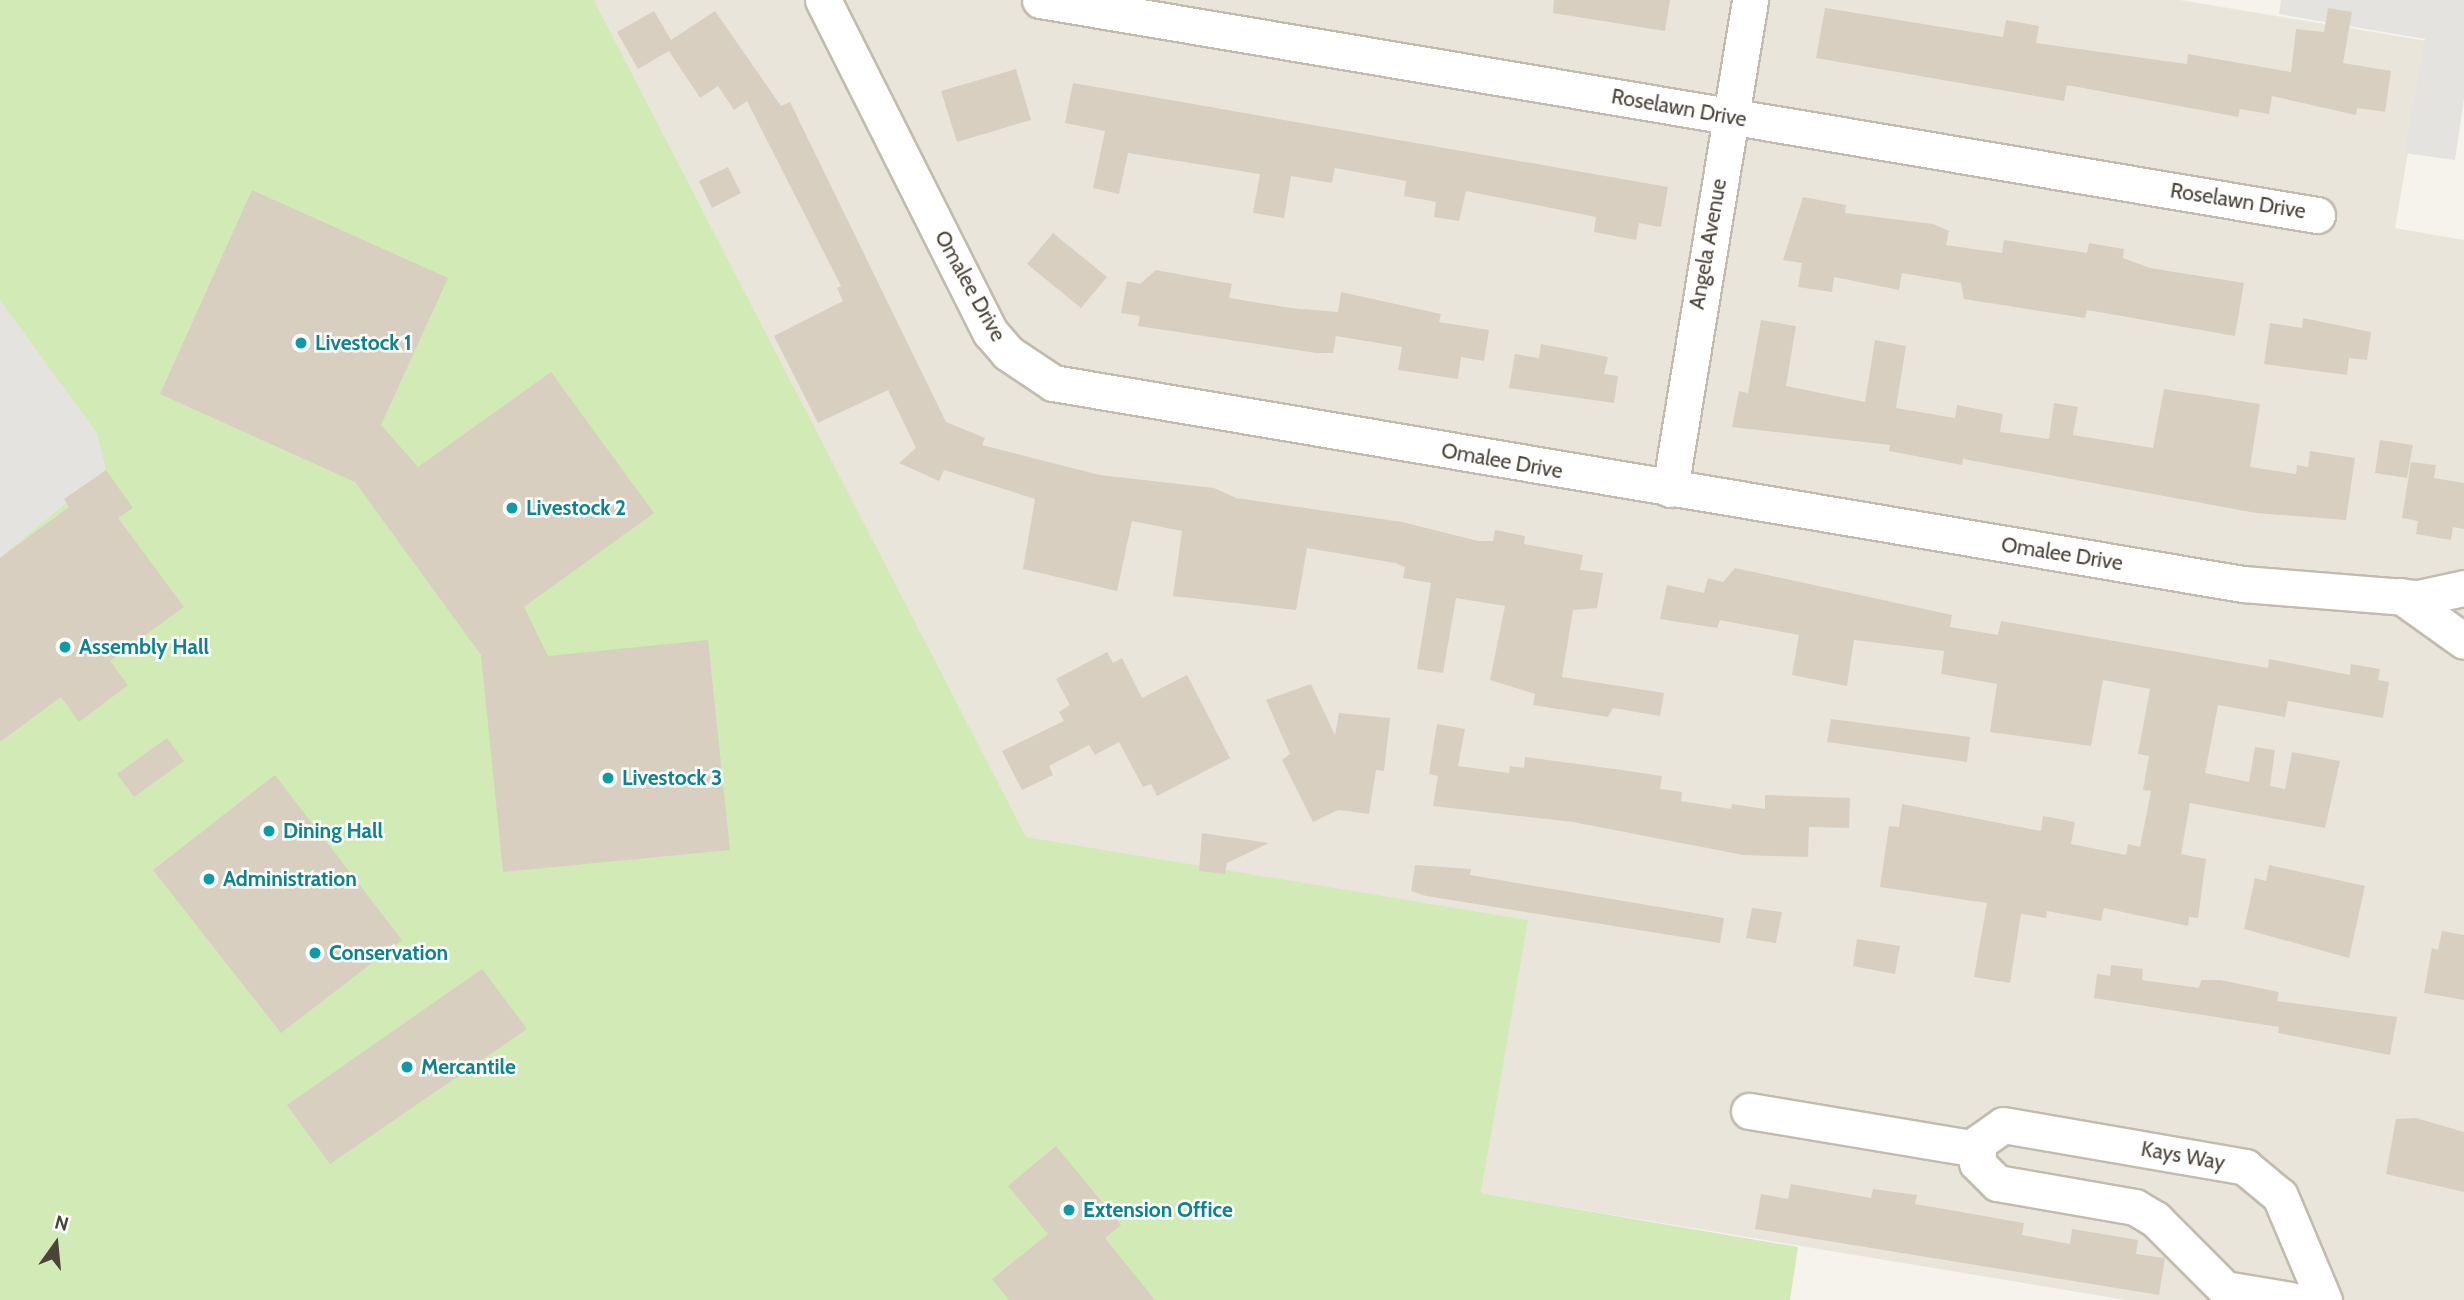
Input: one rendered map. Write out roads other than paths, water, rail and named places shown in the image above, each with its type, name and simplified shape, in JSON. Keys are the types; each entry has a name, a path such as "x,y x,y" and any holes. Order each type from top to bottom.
{"street":[{"name":"Omalee Drive","path":"823,0 990,331 1031,372 1073,388 2243,584 2435,597 2464,588"},
{"name":"Roselawn Drive","path":"1040,0 2317,215"},
{"name":"Angela Avenue","path":"1670,489 1750,0"},
{"path":"2401,596 2464,641"},
{"path":"1749,1111 1976,1149 1983,1174 1997,1183 2135,1207 2155,1219 2225,1289 2291,1300"},
{"name":"Kays Way","path":"1976,1149 1989,1130 2003,1125 2245,1167 2280,1196 2324,1300"}],"place":[{"name":"Livestock 1","path":"301,343"},
{"name":"Livestock 2","path":"512,508"},
{"name":"Assembly Hall","path":"65,647"},
{"name":"Livestock 3","path":"608,778"},
{"name":"Dining Hall","path":"269,831"},
{"name":"Administration","path":"209,879"},
{"name":"Conservation","path":"315,953"},
{"name":"Mercantile","path":"407,1067"},
{"name":"Extension Office","path":"1069,1210"}]}
